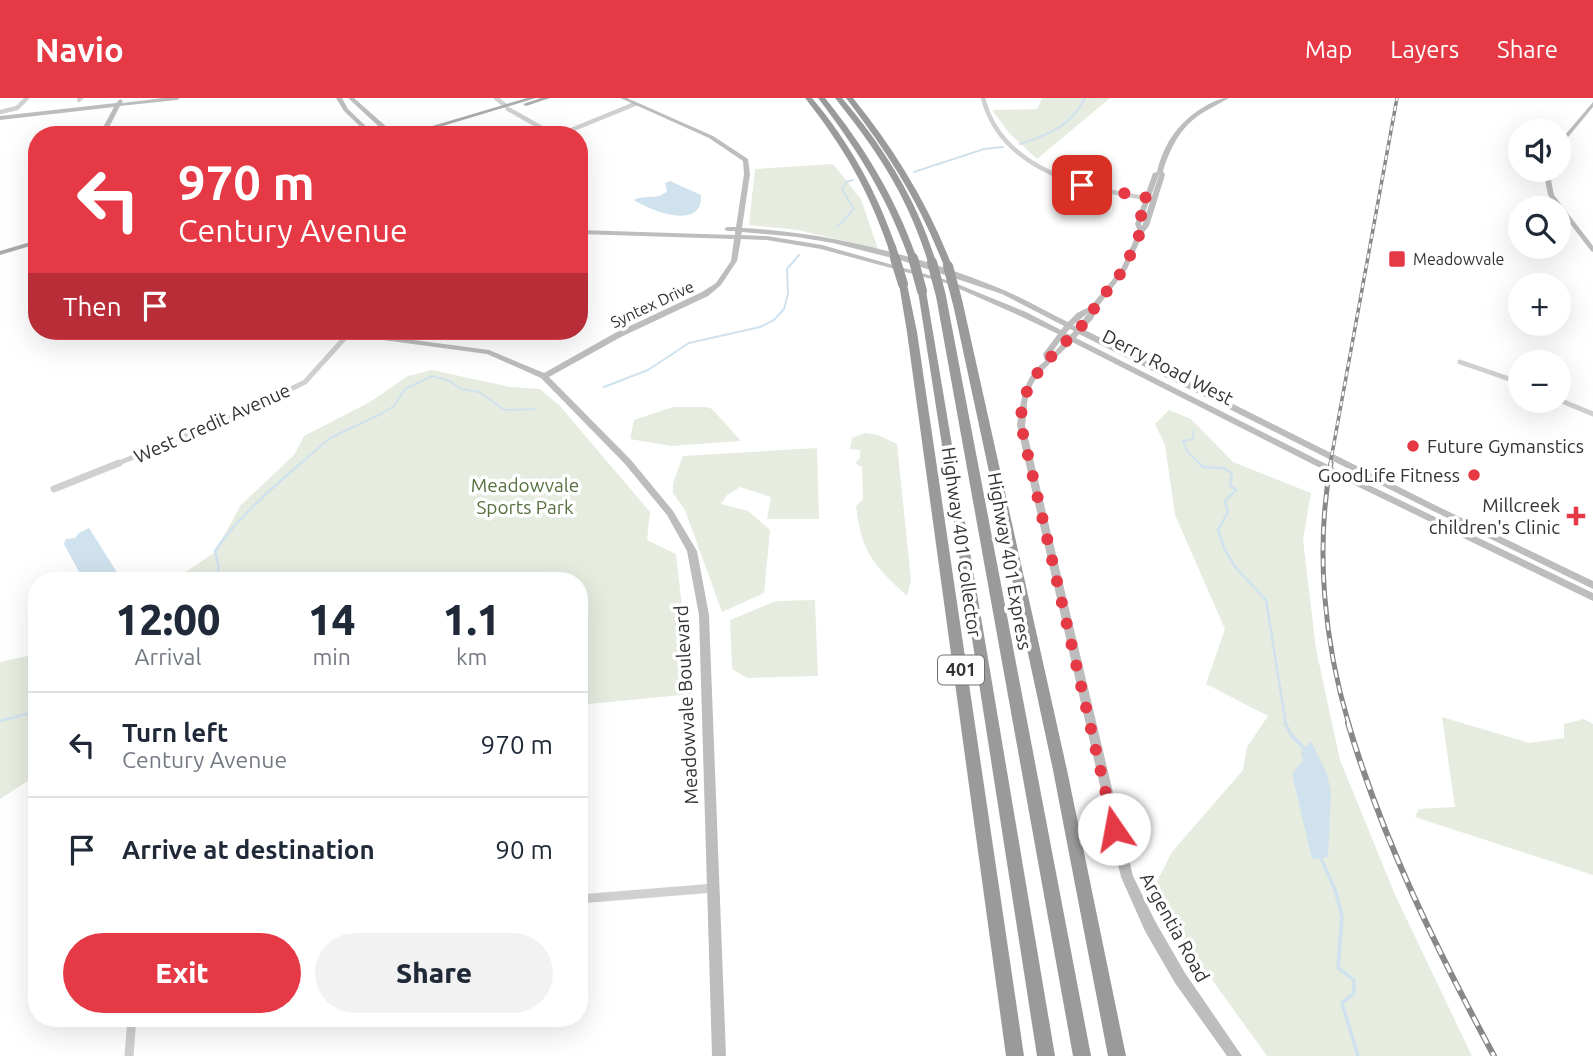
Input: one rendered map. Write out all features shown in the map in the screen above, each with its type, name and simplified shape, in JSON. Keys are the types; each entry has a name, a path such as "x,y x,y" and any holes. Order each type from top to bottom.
{"highway":[{"name":"401","path":"821,98 876,172 898,214 922,291 1045,1056"},
{"name":"Highway 401 Express","path":"838,98 891,169 912,208 941,296 1082,1056"},
{"path":"849,98 892,153"},
{"path":"859,98 921,199 948,266 974,366 1058,757 1117,1056"},
{"path":"798,99 837,148 887,230"},
{"name":"Highway 401 Collector","path":"809,99 861,170 887,230 902,284 912,332 1015,1056"}],"main road":[{"path":"0,118 120,101 177,98"},
{"path":"339,98 346,110 363,126"},
{"path":"351,98 382,126"},
{"path":"446,126 533,98"},
{"path":"446,126 547,98"},
{"path":"623,98 635,104"},
{"name":"Argentia Road","path":"1074,327 1090,317 1124,269 1141,231 1146,226 1151,199 1162,175 1160,172 1167,147 1175,132 1204,108 1226,98"},
{"path":"107,126 120,101"},
{"name":"Syntex Drive","path":"544,376 618,335 705,294 729,272 734,261 747,174 746,160 711,137 635,104"},
{"path":"1571,131 1593,104"},
{"path":"1548,182 1551,195 1593,250"},
{"name":"Derry Road West","path":"588,229 818,238 953,274 1004,292 1593,585"},
{"name":"Derry Road West","path":"739,233 822,247 948,282 1044,324 1341,475 1593,597"},
{"path":"0,253 28,245"},
{"path":"0,260 28,252"},
{"name":"Argentia Road","path":"1094,308 1086,310 1054,357 1049,355 1034,376 1026,391 1021,410 1021,431 1127,877 1150,926 1180,978 1235,1056"},
{"path":"1090,317 1093,332 1103,342"},
{"path":"1044,324 1052,337 1049,355"},
{"name":"Meadowvale Boulevard","path":"405,340 489,352 544,376 662,501 692,551 704,615 719,1056"}],"street":[{"path":"0,112 18,108 27,98"},
{"path":"496,98 540,126"},
{"path":"983,98 986,113 1026,160 1043,170 1082,185 1151,199"},
{"path":"579,126 635,104"},
{"name":"West Credit Avenue","path":"54,489 249,410 305,382 342,340"},
{"path":"1460,362 1508,379"},
{"path":"1571,405 1593,414"},
{"path":"588,898 714,888"},
{"path":"129,1056 131,1027"}],"green space":[{"path":"1042,98 1110,98 1037,159 1009,133 992,110 1037,109"},
{"path":"833,164 861,199 878,249 798,230 749,225 755,169"},
{"name":"Meadowvale Sports Park","path":"432,370 510,387 540,389 560,406 650,512 647,540 676,554 692,694 588,704 588,572 186,572 214,553 241,505 294,455 304,436 370,402 408,376"},
{"path":"673,407 712,409 741,441 671,446 630,439 634,420"},
{"path":"1169,410 1191,419 1233,462 1311,493 1303,540 1316,649 1340,760 1396,897 1472,1056 1267,1056 1166,916 1153,889 1172,852 1243,770 1247,747 1268,716 1206,684 1225,629 1175,515 1165,445 1155,424"},
{"path":"865,433 878,435 897,444 911,580 907,596 871,557 862,536 856,506 863,499 862,467 855,463 860,458 860,450 850,449 852,438"},
{"path":"817,448 819,519 767,519 771,497 740,487 727,495 721,504 748,511 770,530 764,593 722,612 685,510 673,493 673,483 683,456"},
{"path":"815,600 818,676 747,678 732,669 730,620 776,601"},
{"path":"28,656 28,781 0,799 0,662"},
{"path":"1442,717 1529,743 1564,738 1564,724 1584,719 1593,724 1593,875 1415,817 1419,809 1455,807"}],"water":[{"path":"670,181 701,195 699,206 693,213 662,213 634,200 663,194 667,191 665,183"},
{"path":"89,528 117,572 79,572 64,544 66,539 75,538"},
{"path":"1311,741 1327,774 1331,792 1328,857 1312,859 1292,774 1303,760 1301,753"}],"waterway":[{"path":"1020,144 1058,128 1073,116 1085,98"},
{"path":"914,172 984,149 1003,147"},
{"path":"838,226 854,209 842,189 846,182 853,180"},
{"path":"604,387 648,370 689,343 760,327 774,320 784,309 788,293 787,269 799,255"},
{"path":"299,465 330,438 381,414 394,406 405,389 432,376 450,381 461,389 479,392 505,410 534,409"},
{"path":"1194,430 1193,439 1183,441 1187,451 1203,467 1224,468 1232,474 1230,485 1236,490 1225,501 1228,512 1218,530 1225,550 1236,568 1266,600 1286,725"},
{"path":"217,572 215,551 224,539 255,504 301,463"},
{"path":"0,721 28,713"},
{"path":"1286,725 1292,736 1306,750"},
{"path":"1320,856 1335,890 1342,916 1338,968 1354,980 1354,993 1342,1003 1358,1056"}],"railway":[{"path":"1330,465 1397,98"},
{"path":"1331,463 1324,529 1325,595 1333,661 1349,725"},
{"path":"1348,723 1394,852 1494,1056"}],"place":[{"name":"Meadowvale","path":"1397,259"},
{"name":"Future Gymanstics","path":"1413,446"},
{"name":"GoodLife Fitness","path":"1474,475"},
{"name":"Millcreek children's Clinic","path":"1576,516"}],"route":[{"path":"1082,185 1148,198 1138,224 1141,231 1124,269 1094,308 1094,312 1054,357 1041,367 1028,386 1021,410 1021,431 1114,829"}]}
